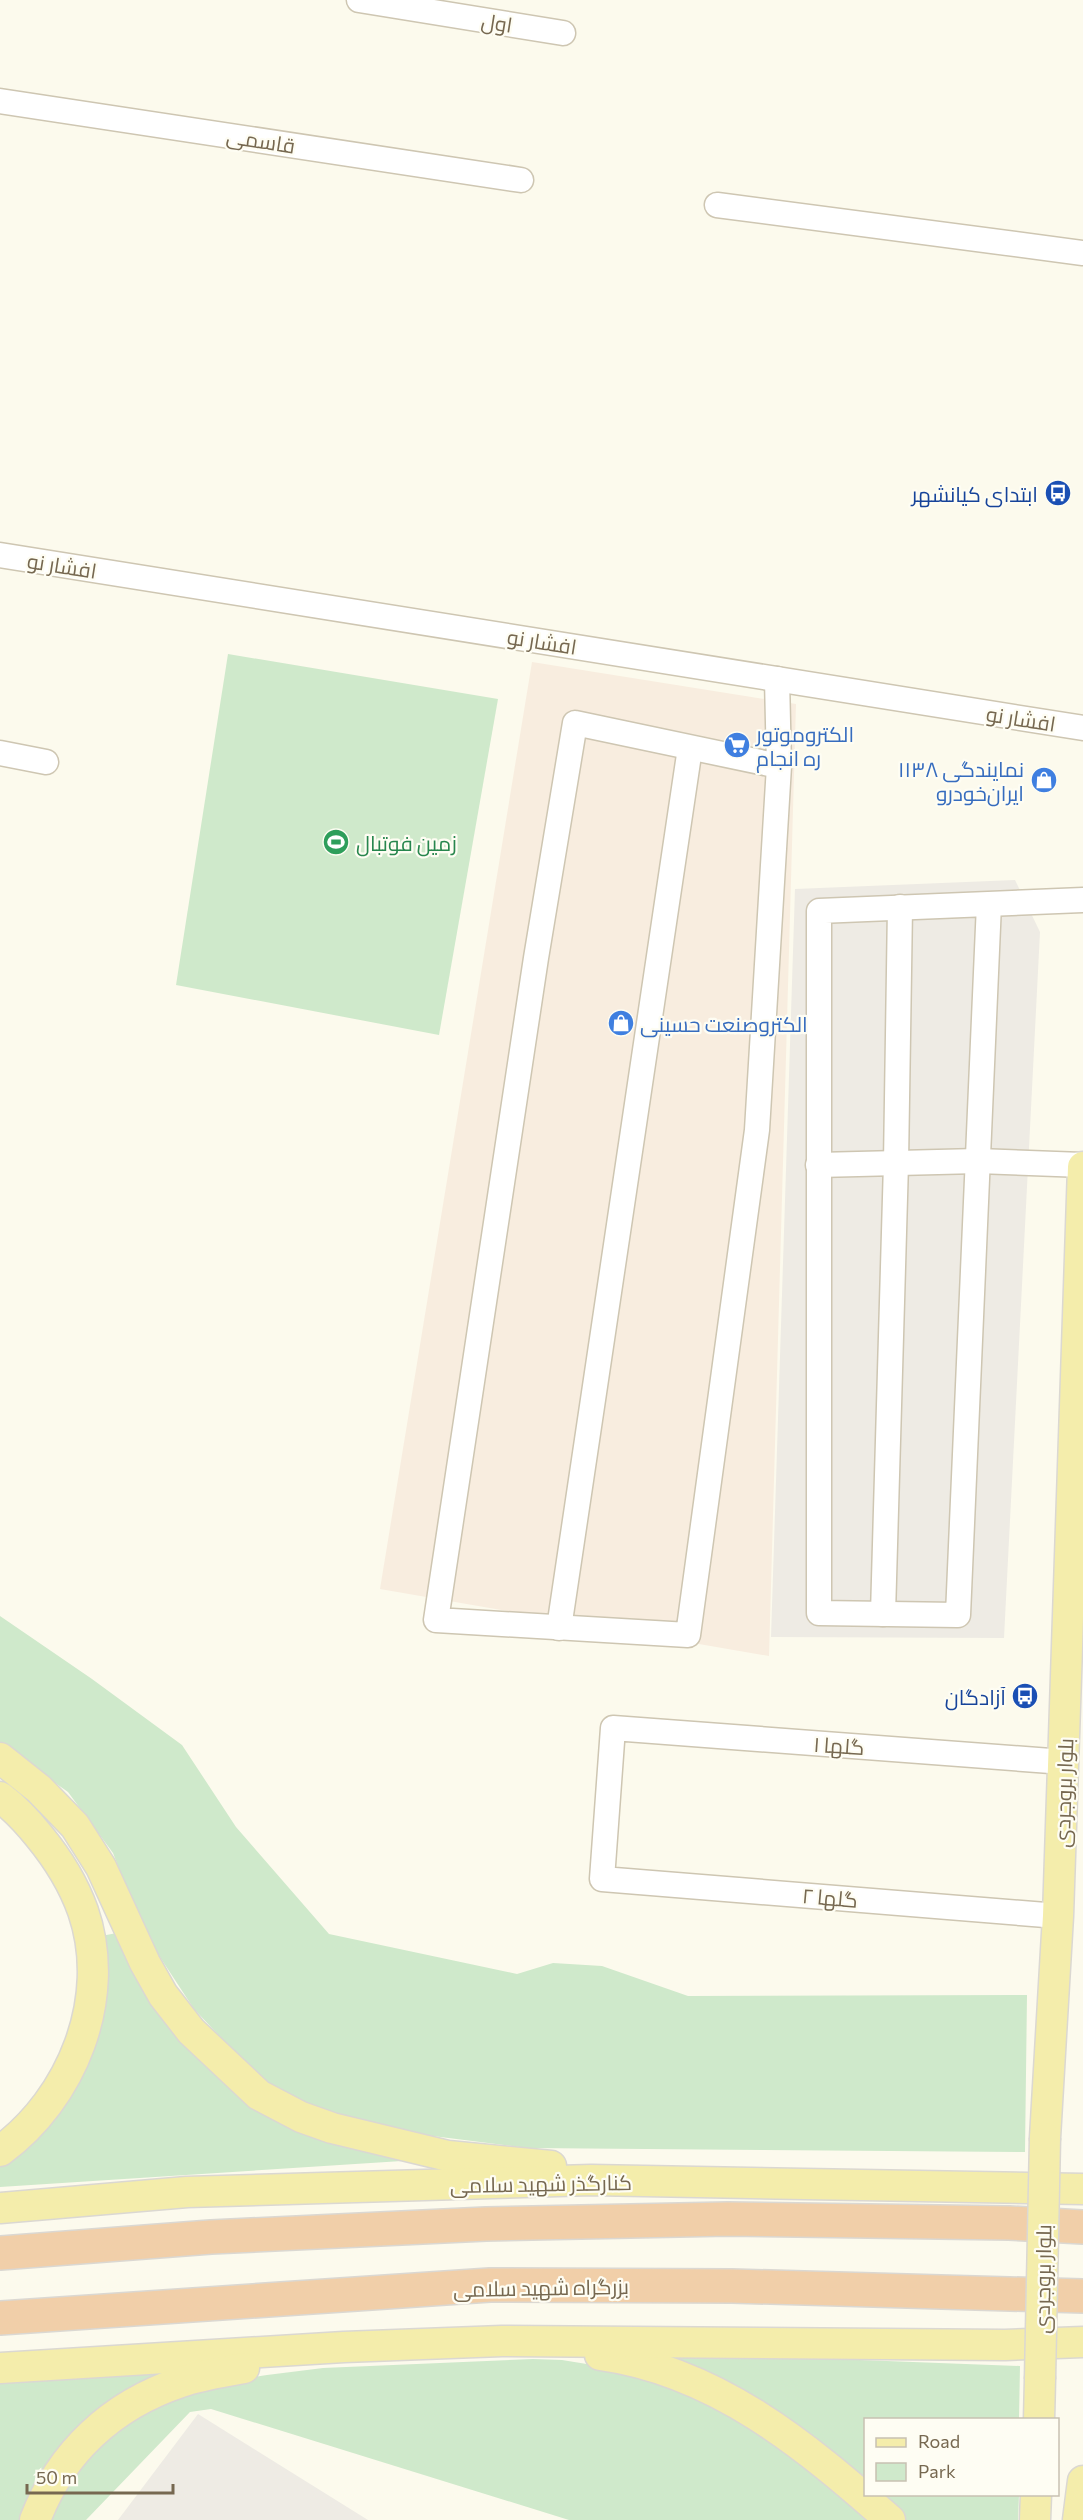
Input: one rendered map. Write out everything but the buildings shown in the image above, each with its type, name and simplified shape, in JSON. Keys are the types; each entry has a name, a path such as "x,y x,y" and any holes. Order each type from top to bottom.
{"highway":[{"path":"0,2253 211,2237 497,2223 728,2219 1009,2223 1083,2227"},
{"name":"بزرگراه شهید سلامی","path":"0,2318 490,2285 732,2286 1083,2295"}],"main road":[{"name":"بلوار بروجردی","path":"1039,2418 1045,2138 1058,1916 1083,1166"},
{"path":"0,1758 39,1789 75,1826 101,1867 145,1963 163,1995 191,2031 259,2095 301,2117 332,2128 448,2156 547,2165 591,2180"},
{"path":"0,1797 18,1810 51,1850 70,1881 83,1913 92,1968 84,2030 66,2077 37,2119 20,2137 0,2151"},
{"name":"کنارگذر شهید سلامی","path":"0,2208 187,2192 591,2180 1083,2189"},
{"path":"502,2341 628,2359 674,2372 712,2389 741,2404 812,2455 890,2520"},
{"path":"0,2368 344,2347 502,2341 1005,2345 1083,2343"},
{"path":"35,2520 58,2472 87,2438 118,2412 152,2392 183,2381 344,2347"},
{"path":"1078,2520 1083,2481"},
{"path":"1035,2520 1036,2496"}],"street":[{"name":"اول","path":"359,0 563,33"},
{"name":"قاسمی","path":"0,100 521,180"},
{"path":"717,205 1083,253"},
{"name":"افشار نو","path":"0,555 1083,728"},
{"path":"777,679 779,766 757,1130 688,1635 436,1620 536,958 575,723 779,766"},
{"path":"559,1628 690,748"},
{"path":"0,753 46,762"},
{"path":"989,904 958,1615 819,1613 819,911 1083,900"},
{"path":"883,1614 896,1163 900,908"},
{"path":"818,1165 978,1161 1083,1166"},
{"name":"گلها ۱","path":"602,1879 613,1728 1064,1762"},
{"name":"گلها ۲","path":"602,1879 1058,1916"}],"shaded area":[{"path":"532,662 796,704 769,1656 380,1589"},
{"path":"1015,880 1040,932 1004,1638 771,1637 795,889"},
{"path":"198,2414 368,2520 118,2520"}],"green space":[{"name":"زمین فوتبال","path":"228,654 498,699 439,1035 176,985"},
{"path":"0,1616 92,1679 182,1745 236,1827 329,1934 517,1974 553,1963 602,1966 688,1996 1027,1995 1025,2152 528,2148 369,2128 294,2099 267,2082 241,2059 194,2009 152,1945 137,1916 113,1853 68,1792 0,1744"},
{"path":"117,1933 203,2062 433,2159 0,2187 0,2166 12,2159 32,2139 101,1936"},
{"path":"303,2352 159,2381 25,2520 0,2520 0,2371"},
{"path":"728,2355 1020,2366 1019,2418 864,2418 864,2488 653,2356"},
{"path":"533,2359 562,2360 605,2367 715,2400 876,2520 569,2520 211,2409 190,2412 86,2520 45,2520 81,2457 152,2402 234,2380 323,2368"},
{"path":"873,2496 1019,2496 1018,2520 902,2520"}],"place":[{"name":"ابتدای کیانشهر","path":"1058,493"},
{"name":"الکتروموتور ره انجام","path":"737,745"},
{"name":"نمایندگی ۱۱۳۸ ایران‌خودرو","path":"1044,780"},
{"name":"زمین فوتبال","path":"336,842"},
{"name":"الکتروصنعت حسینی","path":"621,1023"},
{"name":"آزادگان","path":"1025,1696"}]}
